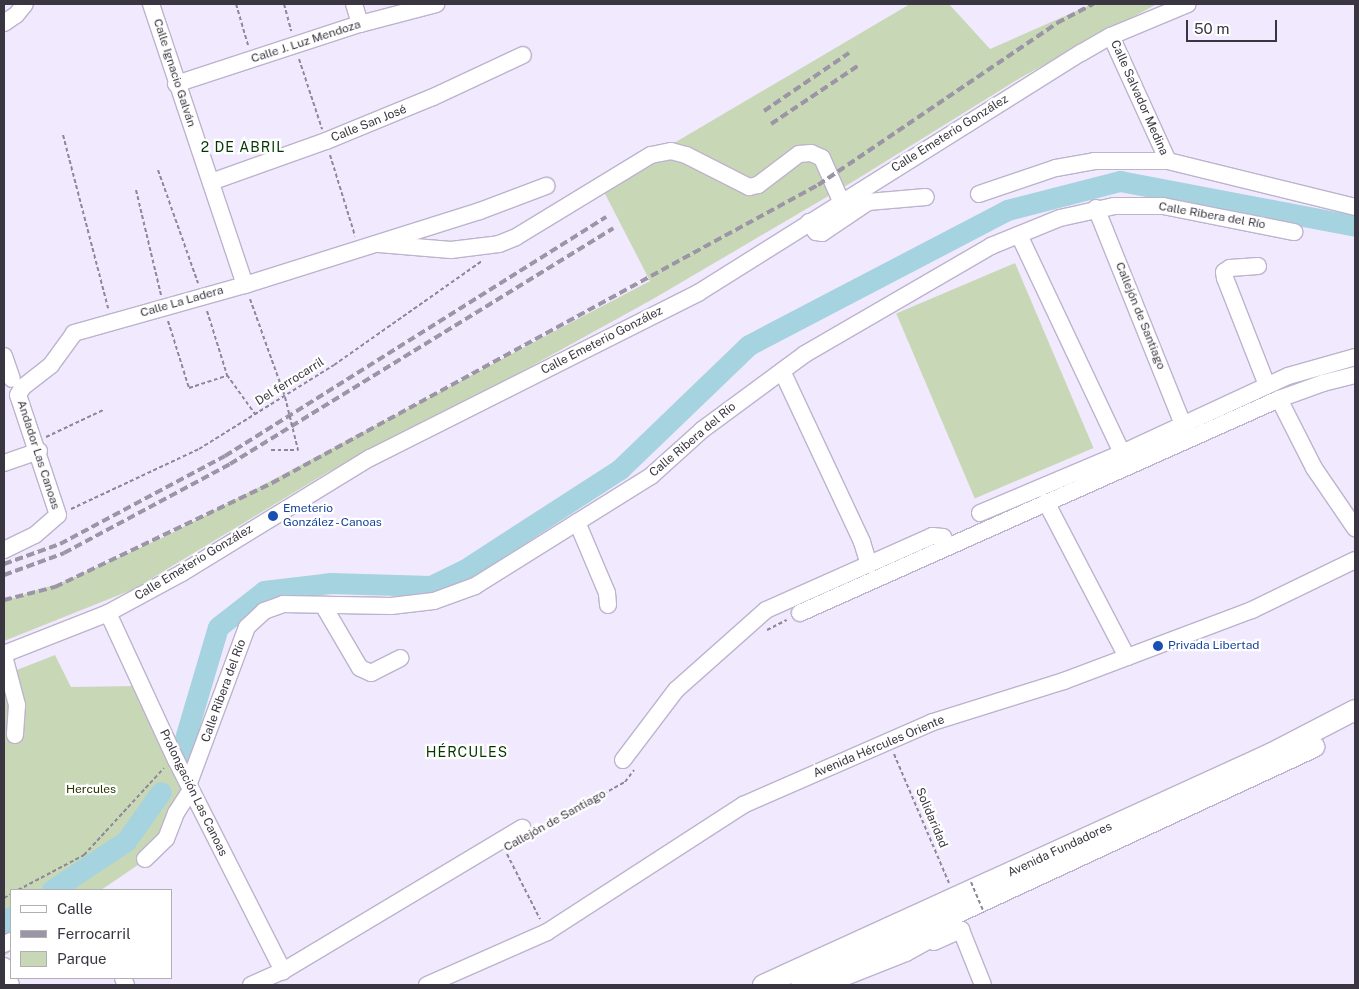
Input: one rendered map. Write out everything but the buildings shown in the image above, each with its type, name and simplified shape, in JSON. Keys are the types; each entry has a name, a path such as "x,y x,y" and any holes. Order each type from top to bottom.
{"main road":[{"name":"Avenida Fundadores","path":"801,985 954,907 1272,753 1355,710"},
{"name":"Avenida Fundadores","path":"762,985 954,907 1277,766 1355,724"}],"street":[{"path":"4,23 16,15 24,4"},
{"name":"Calle Ignacio Galván","path":"151,4 176,84 245,285"},
{"path":"354,4 360,24"},
{"name":"Calle J. Luz Mendoza","path":"176,84 360,24 436,4"},
{"name":"Calle Emeterio González","path":"4,655 108,613 182,573 370,458 698,293 841,202 1111,36 1188,4"},
{"name":"Calle Salvador Medina","path":"1111,36 1168,161"},
{"name":"Calle San José","path":"211,182 344,134 433,97 523,55"},
{"name":"Calle La Ladera","path":"372,244 451,250 499,244 516,237 651,155 671,151 686,155 749,187 758,185 799,154 810,153 822,158 841,202"},
{"path":"979,194 1075,165 1168,161 1355,208"},
{"name":"Calle La Ladera","path":"18,395 22,387 51,365 74,333 164,306 245,285 480,211 546,186"},
{"path":"809,222 816,232 822,233 868,202 926,197"},
{"name":"Calle Ribera del Río","path":"145,859 166,839 176,813 190,787 248,627 264,610 283,604 391,606 434,601 475,586 651,476 702,430 782,371 955,267 1019,235 1096,208 1163,206 1294,232"},
{"name":"Callejón de Santiago","path":"1096,208 1183,424"},
{"path":"1019,235 1122,453"},
{"path":"1258,266 1230,268 1224,272 1267,386"},
{"path":"4,356 12,379"},
{"path":"980,513 1122,453 1288,376 1355,357"},
{"path":"782,371 862,542 869,565"},
{"path":"800,613 1279,399 1322,383 1355,375"},
{"name":"Andador Las Canoas","path":"18,395 37,447 58,515"},
{"path":"1279,399 1314,468 1355,528"},
{"path":"4,463 37,447"},
{"path":"1046,502 1127,657"},
{"path":"4,550 35,535 58,515"},
{"path":"577,522 607,593 608,605"},
{"path":"629,763 676,690 766,610 932,536 943,536 948,547"},
{"name":"Avenida Hércules Oriente","path":"427,985 547,932 743,805 889,743 933,722 1127,657 1252,610 1355,560"},
{"path":"323,605 360,668 365,672 400,658"},
{"name":"Prolongación Las Canoas","path":"108,613 174,756 283,971"},
{"path":"4,655 17,705 15,735"},
{"name":"Callejón de Santiago","path":"251,985 283,971 526,831"},
{"path":"906,953 935,938 954,907"},
{"path":"825,985 961,930 983,985"},
{"path":"4,966 12,985"}],"path":[{"path":"236,4 252,59"},
{"path":"284,4 294,45"},
{"path":"63,134 112,322"},
{"path":"136,190 164,306 189,388 227,375"},
{"name":"Del ferrocarril","path":"58,515 199,449 285,397 484,260"},
{"path":"245,285 285,397 298,450 271,450"},
{"path":"37,447 103,410"},
{"path":"759,636 800,613"},
{"name":"Solidaridad","path":"889,743 954,907"},
{"path":"20,889 84,855 174,756"},
{"name":"Callejón de Santiago","path":"526,831 625,782 629,763"},
{"path":"505,849 547,932"},
{"path":"971,882 984,912"}],"green space":[{"path":"910,4 949,4 990,49 1092,4 1157,4 1020,78 854,181 653,299 472,399 328,472 134,589 4,641 4,601 66,581 166,536 650,281 601,186"},
{"path":"1015,263 1094,448 975,498 896,313"},
{"name":"Hercules","path":"55,655 71,687 136,686 185,786 172,842 102,889 10,889 10,952 4,956 4,675"}],"waterway":[{"path":"181,752 218,627 264,591 330,583 431,586 464,570 620,469 749,345 1007,210 1120,181 1355,226"},
{"path":"54,889 126,841 161,792"},
{"path":"4,922 10,918"}],"railway":[{"path":"4,600 55,587 272,483 818,185 1057,23 1093,4"},
{"path":"764,111 849,53"},
{"path":"771,124 859,65"},
{"path":"4,564 60,544 225,456 606,217"},
{"path":"4,575 64,553 230,464 613,228"}],"place":[{"name":"Emeterio González - Canoas","path":"273,516"},
{"name":"Privada Libertad","path":"1158,646"}],"district":[{"name":"2 DE ABRIL","path":"243,147"},
{"name":"HÉRCULES","path":"467,752"}]}
